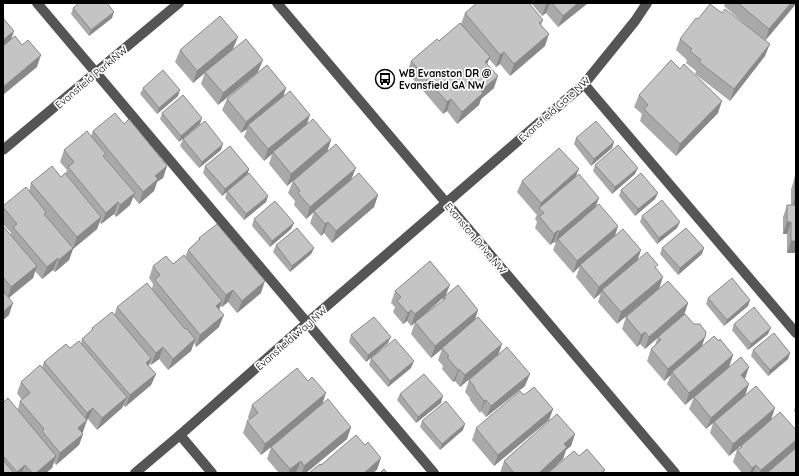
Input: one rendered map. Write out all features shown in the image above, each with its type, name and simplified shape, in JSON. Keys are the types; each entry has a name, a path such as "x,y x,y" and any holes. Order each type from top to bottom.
{"street":[{"path":"37,3 434,473"},
{"name":"Evansfield Park NW","path":"3,150 179,3"},
{"name":"Evanston Drive NW","path":"277,3 675,473"},
{"name":"Evansfield Gate NW","path":"447,203 584,84 635,21 647,3"},
{"path":"584,84 796,333"},
{"name":"Evansfield Way NW","path":"135,473 447,203"},
{"path":"180,435 212,473"}],"building":[{"path":"79,3 107,3 114,12 91,30 73,8"},
{"path":"477,3 529,3 543,20 539,23 549,34 514,64 504,52 500,55 465,13"},
{"path":"552,3 578,3 563,16"},
{"path":"738,3 791,3 769,29"},
{"path":"710,4 722,13 725,9 770,44 734,89 699,62 701,60 690,51 692,49 680,39 696,18 698,19"},
{"path":"220,16 238,37 197,71 180,50"},
{"path":"3,18 14,31 3,40"},
{"path":"460,23 490,57 485,62 498,76 481,91 483,93 462,112 451,99 447,102 411,61 437,39 439,41"},
{"path":"15,36 22,45 28,40 41,55 3,87 3,46"},
{"path":"246,39 263,60 223,93 205,72"},
{"path":"671,60 680,69 684,64 722,101 680,144 644,109 648,105 639,95"},
{"path":"267,65 286,88 246,122 227,99"},
{"path":"163,70 180,90 159,108 143,88"},
{"path":"290,91 310,115 268,149 248,125"},
{"path":"183,95 202,118 181,136 162,113"},
{"path":"115,113 124,124 129,119 167,166 155,176 158,179 143,192 93,131"},
{"path":"313,119 331,140 291,174 273,152"},
{"path":"205,121 223,144 202,162 183,139"},
{"path":"596,121 614,142 594,159 576,138"},
{"path":"87,131 106,154 103,156 135,193 120,205 118,202 106,213 68,167 74,162 64,150"},
{"path":"336,144 356,168 310,207 298,193 300,191 293,181"},
{"path":"618,145 638,168 615,187 595,165"},
{"path":"230,146 249,169 225,189 205,166"},
{"path":"559,148 579,169 541,203 522,181"},
{"path":"52,166 61,177 65,173 101,217 77,237 31,183"},
{"path":"249,173 268,196 246,214 227,191"},
{"path":"359,173 378,195 336,231 328,222 325,224 314,211"},
{"path":"641,173 658,193 638,209 621,190"},
{"path":"579,174 599,198 559,232 558,230 554,234 539,216 544,213 539,208"},
{"path":"796,177 796,198 795,198"},
{"path":"26,187 46,212 44,214 73,248 59,260 58,258 47,267 13,227 17,224 3,207"},
{"path":"662,200 680,222 659,238 642,216"},
{"path":"275,201 294,223 272,241 254,219"},
{"path":"599,204 618,226 577,261 558,239"},
{"path":"787,205 796,205 796,241 791,241 791,222 787,222"},
{"path":"217,224 265,281 242,301 233,290 226,295 188,250 200,239 199,238"},
{"path":"3,226 37,266 11,287 3,277"},
{"path":"297,228 314,248 292,266 276,245"},
{"path":"686,228 704,248 680,268 662,248"},
{"path":"623,229 641,250 599,287 580,265"},
{"path":"647,252 658,265 655,267 663,277 621,312 602,290"},
{"path":"184,255 222,301 216,306 224,315 200,335 155,280 160,275 153,266 166,256 173,264"},
{"path":"430,261 450,285 415,314 411,310 408,313 397,301 401,297 395,291"},
{"path":"732,278 750,300 727,320 708,298"},
{"path":"668,281 688,303 649,337 645,332 641,335 626,317"},
{"path":"147,283 195,339 173,359 163,347 156,353 117,307"},
{"path":"458,285 478,310 435,346 415,322 446,298 444,297"},
{"path":"3,291 13,303 3,312"},
{"path":"754,307 771,328 751,344 734,324"},
{"path":"112,312 151,358 146,363 156,374 130,395 82,339 93,329 92,328"},
{"path":"685,314 694,324 700,324 706,332 705,337 668,369 651,349 661,340 658,337"},
{"path":"374,317 391,337 368,355 351,335"},
{"path":"478,317 502,344 465,375 459,369 458,370 447,357 449,356 442,348"},
{"path":"774,333 790,353 770,370 753,350"},
{"path":"714,336 719,341 720,339 733,355 689,393 672,372"},
{"path":"395,339 414,361 390,381 371,358"},
{"path":"79,341 127,397 102,418 93,408 87,413 44,362 66,344 70,348"},
{"path":"507,347 530,374 491,406 486,400 484,401 469,380"},
{"path":"741,357 749,367 741,375 749,384 711,418 694,397"},
{"path":"40,365 87,420 78,428 83,434 60,453 42,431 44,429 20,401 30,393 21,382"},
{"path":"297,368 308,381 312,377 326,393 265,444 247,421 258,413 252,405"},
{"path":"424,374 443,396 418,417 400,394"},
{"path":"756,386 775,408 733,444 714,422"},
{"path":"534,387 553,409 498,455 476,428 520,391 524,395"},
{"path":"8,398 56,456 36,473 32,473 25,465 17,472 3,456 3,403"},
{"path":"328,399 351,427 304,466 301,461 290,469 271,447"},
{"path":"446,401 465,424 442,444 422,421"},
{"path":"780,412 796,430 796,440 761,470 756,465 752,468 737,450"},
{"path":"557,414 575,434 564,444 567,447 539,473 514,473 504,461"},
{"path":"356,435 365,445 368,442 381,458 364,473 310,472 320,464 321,465"},
{"path":"796,448 796,473 767,473"},
{"path":"587,449 605,470 601,473 548,473 574,451 579,456"},
{"path":"3,460 14,473 3,473"},
{"path":"384,469 387,473 380,473"}],"place":[{"name":"WB Evanston DR @ Evansfield GA NW","path":"385,79"}]}
